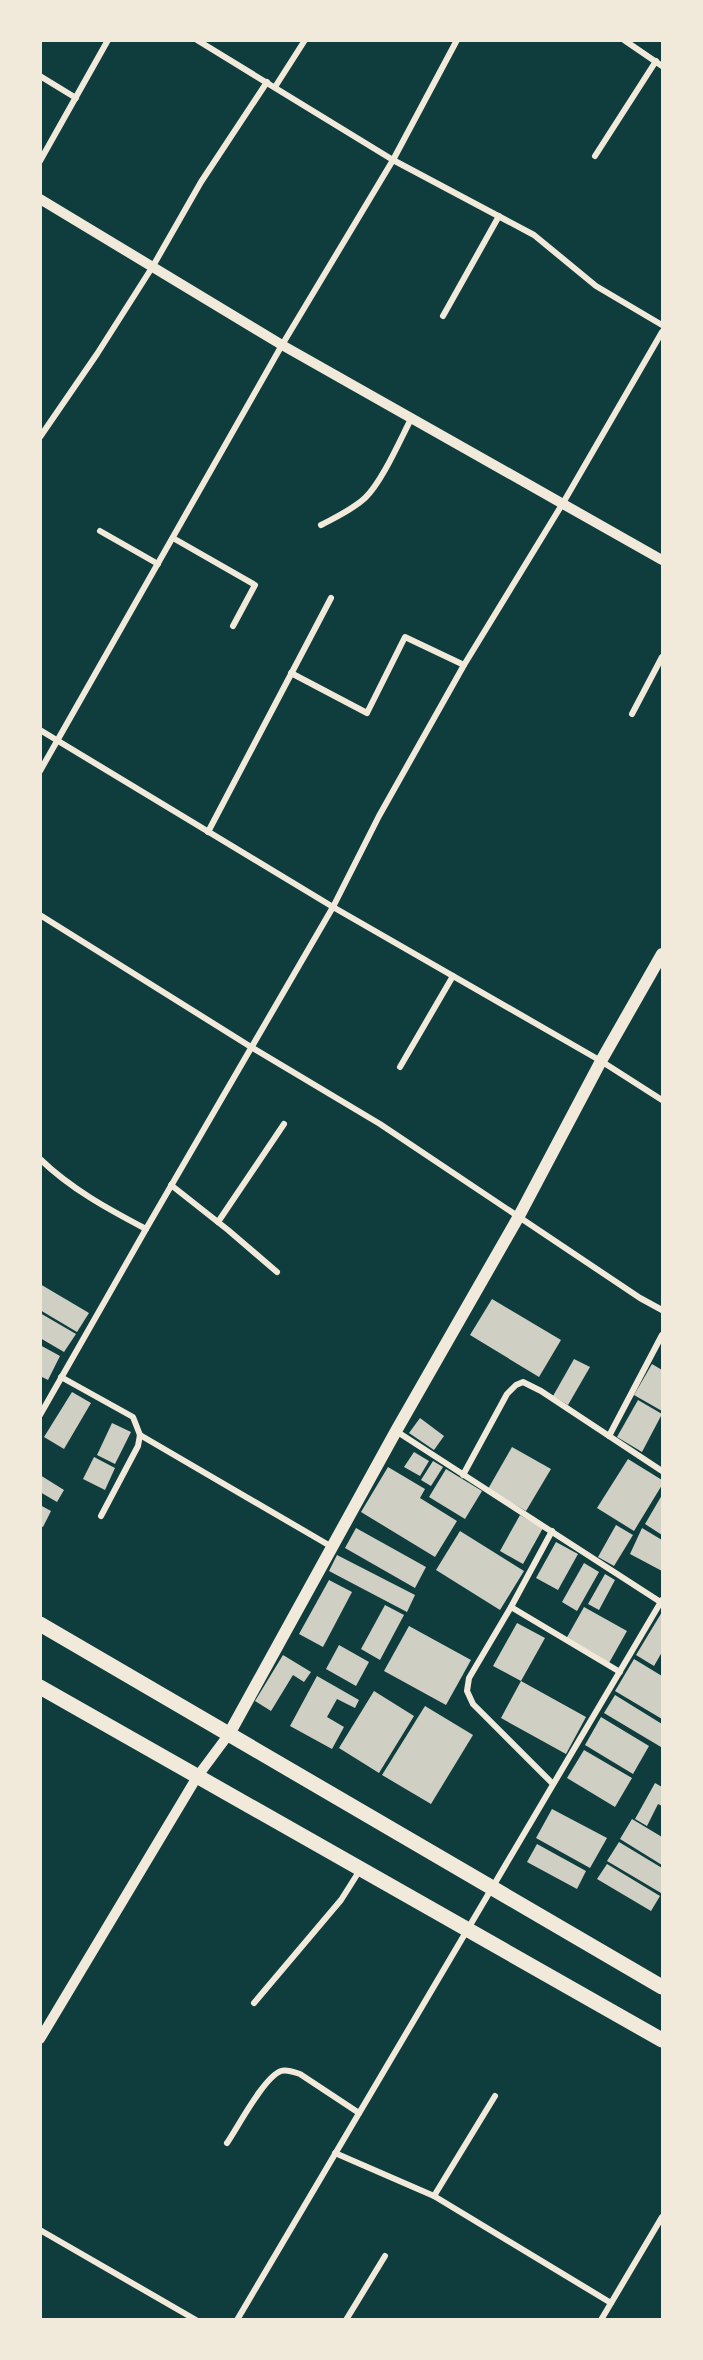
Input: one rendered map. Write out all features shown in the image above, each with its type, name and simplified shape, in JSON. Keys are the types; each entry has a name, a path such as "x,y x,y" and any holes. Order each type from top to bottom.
{"main road":[{"path":"229,1734 396,1431 519,1216 601,1061 663,954"},
{"path":"40,1624 663,1987"},
{"path":"40,1688 663,2040"}],"street":[{"path":"40,162 108,40"},
{"path":"197,40 393,160 534,235 596,286 663,325"},
{"path":"275,87 305,40"},
{"path":"40,771 282,345 393,160 457,40"},
{"path":"624,40 663,66"},
{"path":"595,156 656,62"},
{"path":"40,76 76,98"},
{"path":"40,437 97,354 153,266 201,182 267,82"},
{"path":"40,199 282,345 663,560"},
{"path":"443,316 500,216"},
{"path":"40,1415 250,1047 333,907 379,816 464,665 563,503 663,332"},
{"path":"321,525 347,512 366,498 412,417"},
{"path":"100,531 158,564"},
{"path":"173,538 255,585 233,626"},
{"path":"208,832 331,598"},
{"path":"291,673 368,713 405,637 464,665"},
{"path":"632,714 663,657"},
{"path":"40,730 333,907 601,1061 663,1100"},
{"path":"40,915 250,1047 380,1124 640,1298 663,1310"},
{"path":"400,1067 453,976"},
{"path":"218,1221 284,1124"},
{"path":"40,1159 97,1203 146,1229"},
{"path":"171,1185 218,1221 277,1272"},
{"path":"609,1436 663,1335"},
{"path":"61,1377 133,1418 140,1435 138,1446 101,1516"},
{"path":"463,1475 507,1394 516,1385 524,1382 663,1471"},
{"path":"237,2319 469,1931 490,1888 662,1602 396,1431"},
{"path":"140,1435 332,1547"},
{"path":"552,1531 469,1678 467,1691 473,1704 553,1784"},
{"path":"511,1607 620,1672"},
{"path":"40,2039 197,1777 229,1734"},
{"path":"254,2003 341,1900 360,1869"},
{"path":"227,2143 268,2081 280,2071 300,2074 359,2113"},
{"path":"434,2196 495,2096"},
{"path":"335,2153 434,2196 610,2303"},
{"path":"601,2319 663,2217"},
{"path":"40,2230 196,2319"},
{"path":"346,2319 385,2256"}],"building":[{"path":"40,1284 89,1313 77,1332 40,1310"},
{"path":"492,1299 561,1340 539,1377 470,1335"},
{"path":"40,1313 76,1334 64,1352 40,1338"},
{"path":"40,1345 60,1356 48,1380 40,1376"},
{"path":"574,1359 590,1367 568,1405 553,1396"},
{"path":"652,1364 662,1370 662,1411 634,1395"},
{"path":"72,1392 91,1403 64,1449 44,1437"},
{"path":"638,1400 662,1414 642,1452 617,1437"},
{"path":"420,1418 444,1436 434,1450 409,1433"},
{"path":"112,1423 131,1432 115,1464 97,1455"},
{"path":"512,1447 551,1469 526,1511 488,1489"},
{"path":"414,1452 429,1461 420,1476 404,1467"},
{"path":"94,1457 115,1468 105,1490 83,1479"},
{"path":"628,1459 662,1480 662,1485 634,1531 597,1508"},
{"path":"433,1461 443,1467 431,1486 421,1480"},
{"path":"388,1467 425,1489 420,1498 457,1521 435,1557 361,1512"},
{"path":"446,1469 482,1491 465,1519 429,1497"},
{"path":"40,1475 64,1490 57,1502 40,1492"},
{"path":"662,1495 662,1535 645,1524"},
{"path":"40,1505 51,1511 43,1527 40,1526"},
{"path":"520,1515 543,1528 523,1564 500,1551"},
{"path":"616,1525 633,1535 614,1566 598,1557"},
{"path":"356,1528 426,1567 415,1588 345,1548"},
{"path":"642,1528 662,1540 662,1571 630,1554"},
{"path":"460,1531 524,1571 500,1610 436,1570"},
{"path":"556,1542 578,1554 558,1590 536,1578"},
{"path":"337,1555 415,1595 407,1612 329,1571"},
{"path":"584,1563 599,1572 577,1611 562,1602"},
{"path":"605,1574 615,1580 599,1610 588,1604"},
{"path":"329,1580 352,1592 323,1647 299,1634"},
{"path":"385,1605 404,1615 380,1660 361,1649"},
{"path":"584,1607 627,1631 609,1663 566,1639"},
{"path":"662,1612 662,1652 654,1666 636,1655"},
{"path":"517,1623 545,1638 521,1681 493,1666"},
{"path":"409,1626 471,1660 446,1705 384,1671"},
{"path":"339,1645 369,1662 356,1686 326,1669"},
{"path":"283,1655 311,1672 304,1682 293,1675 271,1711 255,1701"},
{"path":"634,1659 662,1676 662,1719 615,1691"},
{"path":"317,1676 359,1700 355,1708 337,1699 327,1717 344,1727 332,1749 290,1726"},
{"path":"521,1681 586,1717 566,1754 501,1718"},
{"path":"374,1691 414,1716 379,1773 339,1748"},
{"path":"615,1695 662,1724 661,1747 604,1713"},
{"path":"425,1706 473,1735 431,1804 382,1775"},
{"path":"601,1717 649,1746 633,1774 585,1745"},
{"path":"584,1750 632,1778 615,1807 567,1778"},
{"path":"655,1783 662,1787 662,1806 658,1804 647,1826 635,1819"},
{"path":"552,1809 607,1838 590,1868 536,1838"},
{"path":"632,1819 662,1837 662,1865 620,1839"},
{"path":"619,1842 662,1868 661,1893 607,1861"},
{"path":"537,1844 586,1871 577,1889 527,1862"},
{"path":"607,1864 660,1896 651,1911 597,1879"}]}
